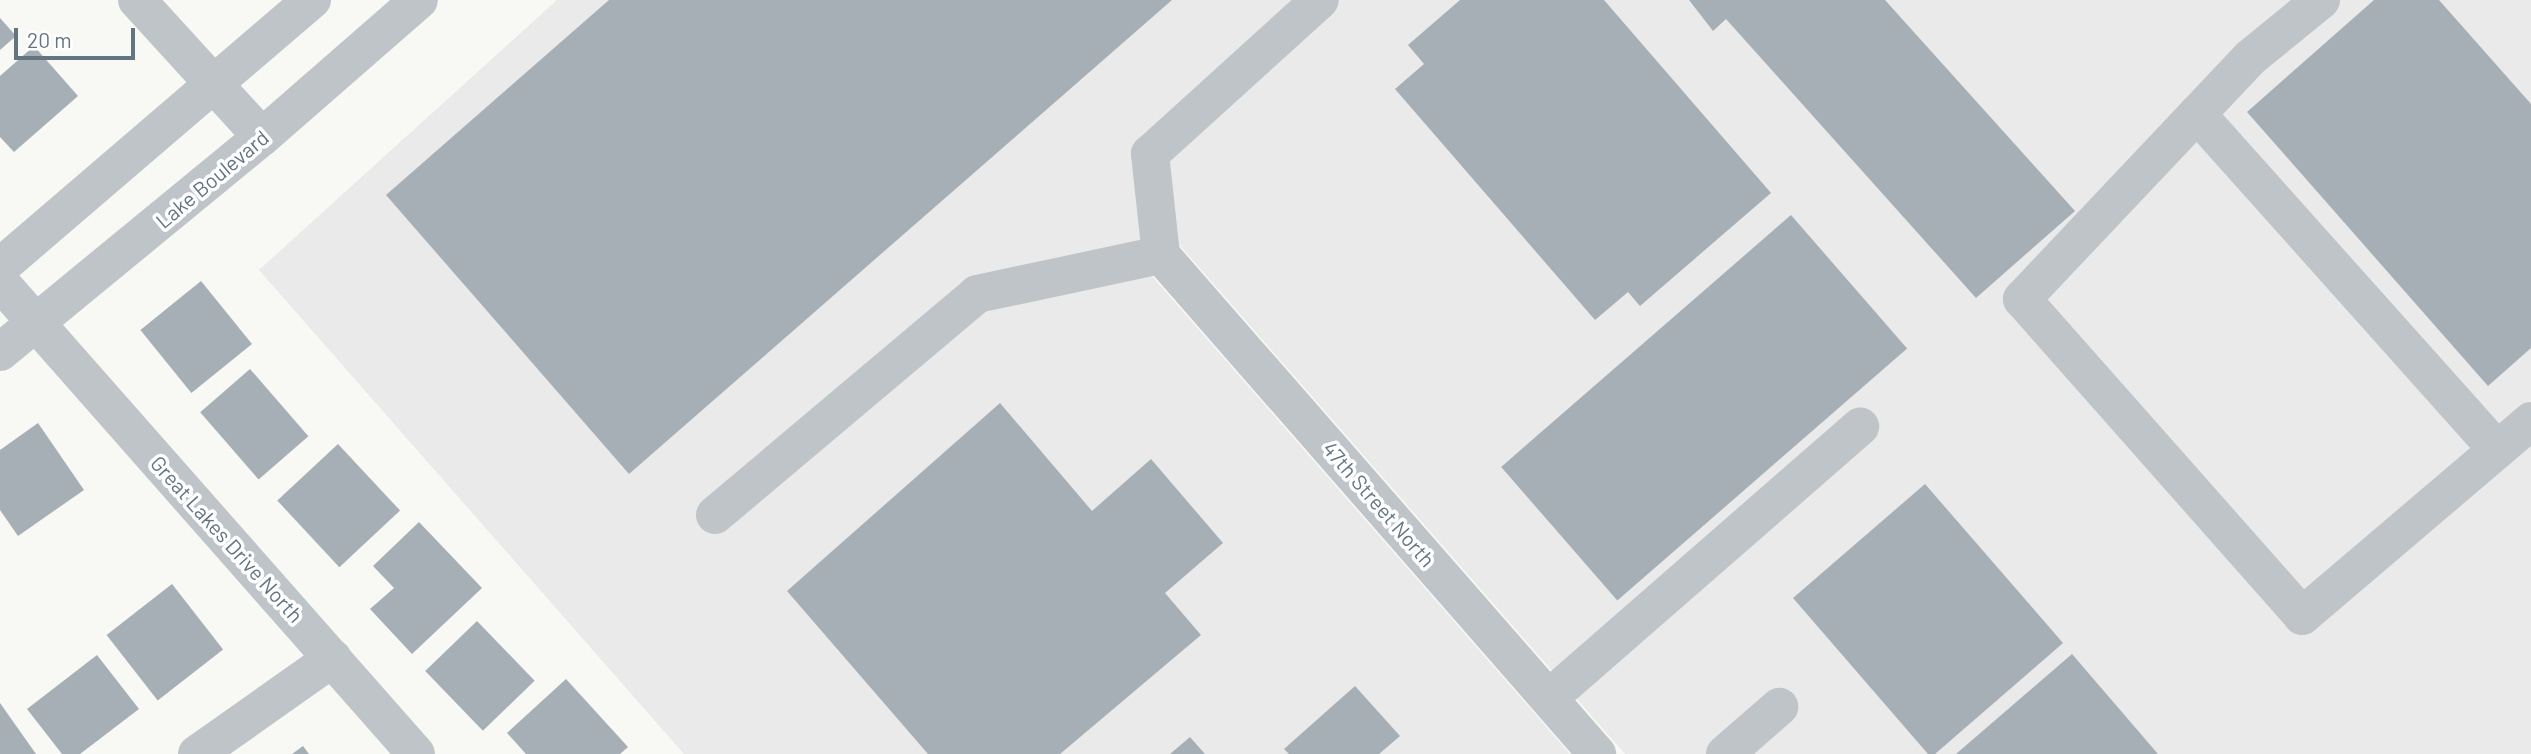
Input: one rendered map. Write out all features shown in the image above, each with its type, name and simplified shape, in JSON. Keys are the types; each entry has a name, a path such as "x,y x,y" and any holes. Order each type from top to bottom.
{"street":[{"path":"137,0 262,137"},
{"path":"0,267 215,86 312,0"},
{"name":"Lake Boulevard","path":"0,352 37,325 262,137 419,0"},
{"path":"715,515 977,294 1161,255 1150,153 1320,0"},
{"path":"2321,0 2249,58 2022,299 2302,616 2531,421"},
{"path":"2197,114 2497,450"},
{"name":"47th Street North","path":"1161,255 1597,754"},
{"name":"Great Lakes Drive North","path":"0,282 416,754"},
{"path":"1549,698 1860,426"},
{"path":"197,754 333,658"},
{"path":"1725,754 1779,707"}],"shaded area":[{"path":"557,0 2531,0 2531,754 1625,754 1161,224 1130,251 1570,754 684,754 259,270"}],"building":[{"path":"609,0 1172,0 629,474 386,195"},
{"path":"1460,0 1604,0 1771,193 1640,306 1628,292 1595,320 1395,89 1424,64 1408,45"},
{"path":"1689,0 1885,0 2075,211 1976,298 1726,19 1713,31"},
{"path":"2374,0 2439,0 2531,104 2531,348 2488,386 2247,112"},
{"path":"0,18 16,36 0,50"},
{"path":"34,46 78,96 14,152 0,137 0,76"},
{"path":"1791,215 1907,349 1617,601 1501,467"},
{"path":"201,281 252,344 191,393 140,330"},
{"path":"250,369 308,436 259,479 200,412"},
{"path":"1000,403 1092,511 1151,459 1223,543 1165,593 1201,635 1060,754 928,754 787,591"},
{"path":"38,423 84,490 18,536 0,510 0,450"},
{"path":"338,444 400,511 339,567 277,501"},
{"path":"1925,484 2063,643 1935,754 1928,754 1793,598"},
{"path":"419,522 482,588 412,654 370,609 394,588 373,566"},
{"path":"172,584 223,649 158,701 107,635"},
{"path":"477,621 535,681 483,731 425,671"},
{"path":"2072,654 2158,754 1956,754"},
{"path":"97,655 139,709 80,754 62,754 27,709"},
{"path":"566,679 628,747 620,754 526,754 507,733"},
{"path":"1355,686 1400,736 1379,754 1289,754 1284,749"},
{"path":"0,703 36,754 0,754"},
{"path":"1190,737 1205,754 1170,754"},
{"path":"303,746 309,754 292,754"}]}
